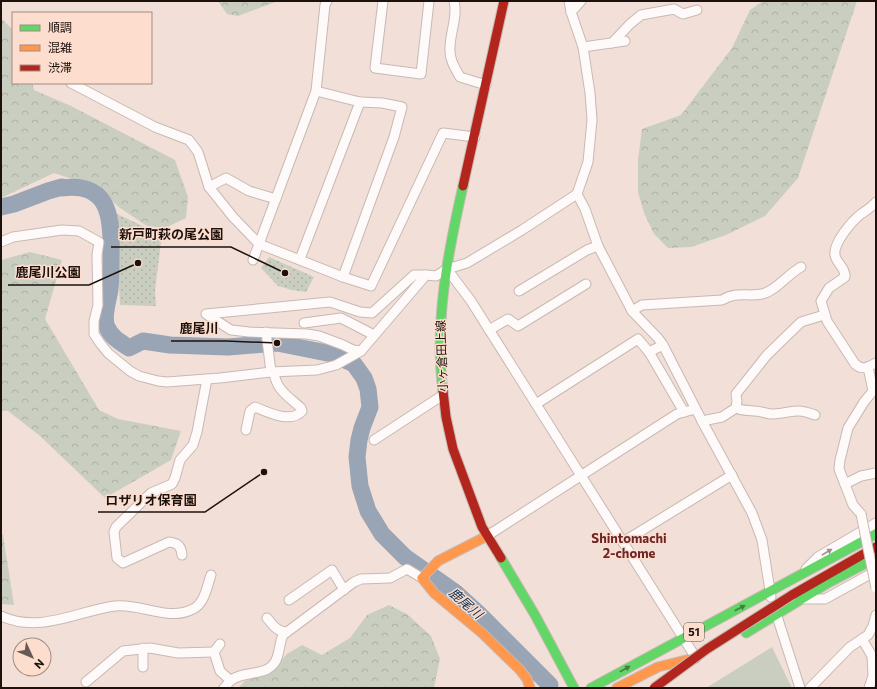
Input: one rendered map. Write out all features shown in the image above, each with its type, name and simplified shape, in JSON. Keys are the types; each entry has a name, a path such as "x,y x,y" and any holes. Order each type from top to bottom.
{"main road":[{"name":"小ヶ倉田上線","path":"504,1 454,226 447,269 442,303 440,346 443,395 453,448 482,527 535,615 574,688"},
{"name":"51","path":"591,688 799,578 876,534"},
{"path":"487,536 438,561 422,578 434,593 482,633 520,670 527,679 530,688"},
{"name":"51","path":"654,688 707,649 792,595 876,547"},
{"name":"51","path":"617,688 658,667 696,658 730,643 828,583 876,558"}],"street":[{"path":"253,260 316,91 321,34 327,1"},
{"path":"383,1 375,68 421,74 429,1"},
{"path":"454,1 456,10 450,48 452,62 460,77 486,85"},
{"path":"361,351 353,350 319,336 294,332 249,332 231,330 206,314 330,302 360,312 372,313 414,275 436,276 447,269 467,263 522,230 577,194 588,162 592,131 590,93 583,46 571,12 569,1"},
{"path":"571,12 580,1"},
{"path":"612,43 641,15 674,9 683,14 697,10"},
{"path":"583,46 625,41"},
{"path":"72,84 155,127 189,140 198,152 209,187 233,217 259,244 343,277 371,286 443,133 475,137"},
{"path":"316,91 360,102 402,107 394,137 343,277"},
{"path":"300,260 360,102"},
{"path":"209,187 226,178 249,191 276,199"},
{"path":"577,194 585,209 598,246 632,311 658,338 752,513 762,540 770,593 776,615 800,688"},
{"path":"876,202 869,210 860,215 838,241 834,253 835,258 846,274 845,277 829,288 821,302 827,321 855,364 860,368 872,365 873,391 864,402 848,428 839,469 854,505 861,514 876,588"},
{"path":"1,242 13,237 62,230 79,231 99,242 97,255 98,305 94,321 94,334 100,344 130,371 139,376 158,382 207,379 273,372 317,370 336,365 361,351 426,275"},
{"path":"519,292 587,250 598,246"},
{"path":"632,311 642,305 722,300 730,295 763,294 778,285 792,271 801,267"},
{"path":"447,269 471,301 696,658"},
{"path":"489,330 508,319 518,326 586,284"},
{"path":"702,421 722,417 736,408 736,394 767,355 801,322 824,315"},
{"path":"304,323 341,318 374,335"},
{"path":"246,430 250,411 255,407 272,414 294,417 302,411 301,408 278,386 269,354 266,332"},
{"path":"536,404 638,339 649,352 684,412"},
{"path":"649,352 662,345"},
{"path":"182,554 181,547 177,544 169,542 123,563 117,558 114,532 116,527 151,493 172,484 180,460 193,445 197,432 207,379"},
{"path":"374,440 443,395"},
{"path":"736,408 740,410 771,414 796,410 816,415"},
{"path":"487,536 677,414 695,409"},
{"path":"845,484 861,476 876,473"},
{"path":"623,542 732,475"},
{"path":"799,578 818,557 876,523"},
{"path":"224,688 230,680 271,667 277,660 280,643 286,632 361,579 390,578 407,569 422,578"},
{"path":"289,600 332,570 344,590"},
{"path":"803,599 825,599 876,571"},
{"path":"1,616 25,623 57,621 114,606 132,606 177,614 195,608 202,600 211,575"},
{"path":"810,688 850,646 868,635 873,626 876,615"},
{"path":"267,618 273,627 280,631 286,632"},
{"path":"862,638 874,655 873,676 869,688"},
{"path":"214,652 220,644"},
{"path":"143,648 143,667"},
{"path":"86,682 123,650 150,648 178,653 214,652"},
{"path":"214,652 220,671 230,680"}],"green space":[{"path":"218,1 278,1 238,16 227,14"},
{"path":"763,1 857,1 798,178 765,216 726,235 691,247 668,248 654,234 644,213 638,192 638,160 642,129 681,115 732,48 750,10"},
{"path":"1,20 3,20 12,29 12,84 32,84 34,90 71,106 175,160 188,197 186,218 165,228 147,226 120,208 96,187 54,173 1,198"},
{"path":"115,213 162,235 155,290 156,306 120,305"},
{"path":"30,252 62,260 45,319 99,410 118,419 181,431 171,460 105,498 40,436 8,411 1,411 1,260"},
{"path":"269,257 314,277 306,292 278,286 261,268"},
{"path":"1,533 3,535 14,605 1,604"},
{"path":"389,605 407,614 431,636 440,659 434,688 238,688 245,681 273,669 287,654 302,645 322,655 350,638 367,615"},
{"path":"772,647 792,688 706,688"}],"waterway":[{"name":"鹿尾川","path":"1,207 62,187 78,188 90,191 99,197 105,205 111,228 111,281 105,318 109,331 113,336 129,348 143,341 170,345 228,347 277,343 332,354 354,364 364,378 368,389 370,407 359,440 357,457 360,486 368,511 382,534 405,557 456,593 550,685"}],"traffic: fast":[{"path":"443,391 440,340 441,314 452,236 463,186"},
{"path":"591,688 876,534"},
{"path":"501,558 535,615 574,688"},
{"path":"746,633 828,583 876,558"}],"traffic: slow":[{"path":"487,536 438,561 422,578 434,593 482,633 520,670 527,679 530,688"},
{"path":"617,688 658,667 690,659"}],"traffic: jam":[{"path":"463,186 504,1"},
{"path":"443,391 446,417 453,449 482,527 501,558"},
{"path":"792,595 876,547"},
{"path":"654,688 707,649 792,595"}],"place":[{"name":"鹿尾川公園","path":"138,263"},
{"name":"新戸町萩の尾公園","path":"285,273"},
{"name":"鹿尾川","path":"277,343"},
{"name":"ロザリオ保育園","path":"264,472"}],"district":[{"name":"Shintomachi 2-chome","path":"629,546"}]}
